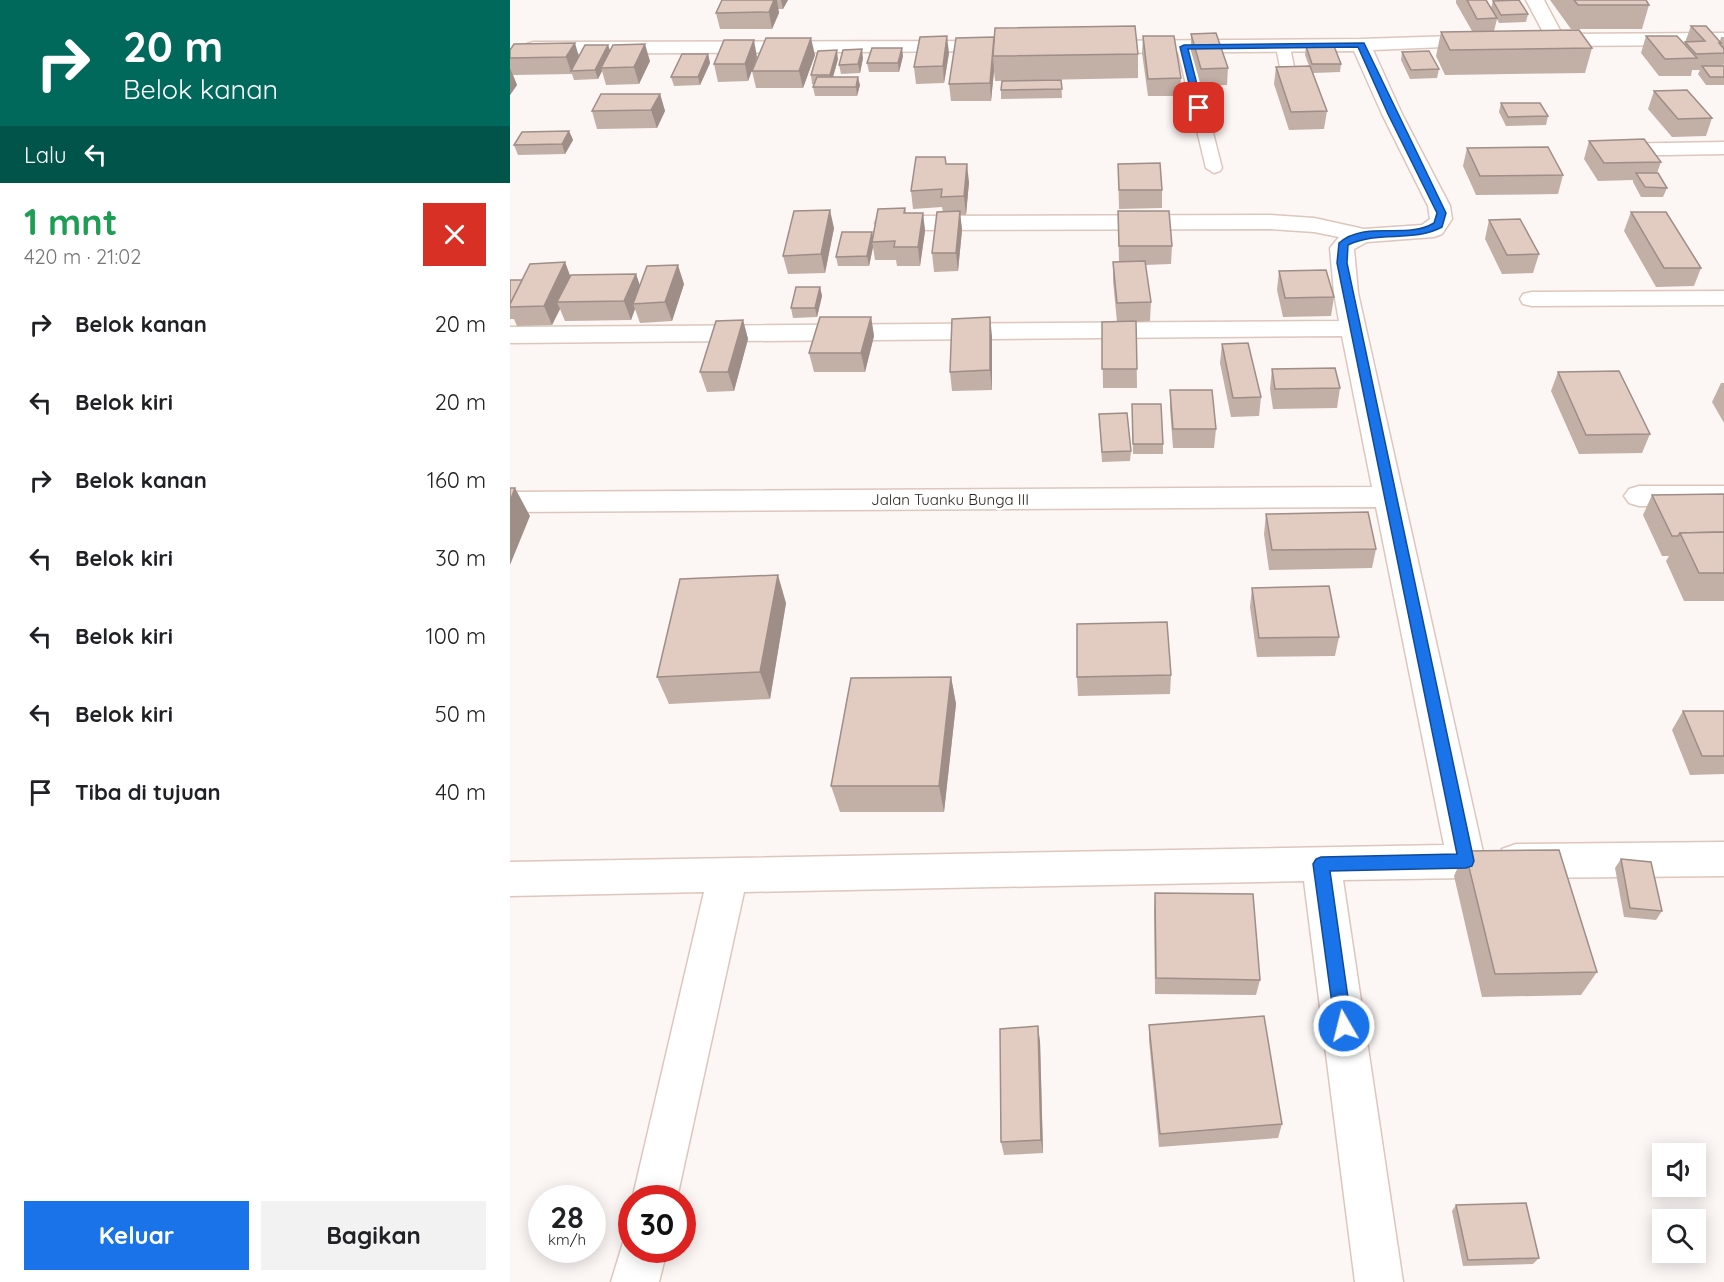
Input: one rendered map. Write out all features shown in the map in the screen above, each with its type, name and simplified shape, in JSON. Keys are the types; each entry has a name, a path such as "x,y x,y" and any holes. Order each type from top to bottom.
{"street":[{"path":"1535,0 1555,39"},
{"path":"1077,47 1283,47 1555,39 1724,39"},
{"path":"886,223 1260,222 1314,225 1360,236 1426,232 1434,229 1441,219 1439,206 1392,114 1361,45"},
{"path":"510,57 532,48 1018,47"},
{"path":"1588,151 1724,148"},
{"path":"1360,236 1344,243 1342,248 1345,283 1466,861"},
{"path":"1532,300 1724,298"},
{"path":"510,335 1354,328"},
{"path":"1639,496 1724,496"},
{"name":"Jalan Tuanku Bunga III","path":"510,502 1390,498"},
{"path":"510,879 1466,861 1724,859"},
{"path":"1321,864 1379,1282"},
{"path":"657,1185 728,875"},
{"path":"635,1282 640,1263"}],"lane":[{"path":"510,44 532,48"},
{"path":"1184,47 1214,168"},
{"path":"1283,47 1289,77"}],"building":[{"path":"722,0 774,0 769,12 716,13"},
{"path":"1467,0 1486,0 1497,18 1477,19"},
{"path":"1519,0 1528,14 1501,15 1493,1"},
{"path":"1574,0 1646,0 1649,5 1578,5"},
{"path":"1135,26 1138,54 993,56 995,28"},
{"path":"1691,26 1706,26 1721,43 1719,43 1724,53 1696,54 1685,42 1705,41"},
{"path":"1579,30 1592,48 1450,50 1441,32"},
{"path":"1216,33 1228,68 1201,69 1191,34"},
{"path":"947,36 943,66 914,67 920,37"},
{"path":"1143,36 1174,36 1181,78 1148,79"},
{"path":"1646,36 1677,36 1697,58 1665,59"},
{"path":"994,37 990,83 949,84 956,38"},
{"path":"766,38 811,38 799,71 752,71"},
{"path":"724,40 754,40 745,64 714,64"},
{"path":"575,43 566,57 510,58 510,50 514,44"},
{"path":"645,44 634,67 601,68 613,45"},
{"path":"585,45 608,45 595,70 571,71"},
{"path":"1306,46 1334,46 1341,64 1312,64"},
{"path":"872,48 902,48 898,63 867,63"},
{"path":"862,49 858,64 839,65 843,50"},
{"path":"837,50 830,75 811,75 818,51"},
{"path":"1429,51 1439,69 1411,70 1402,52"},
{"path":"682,54 708,54 698,77 671,77"},
{"path":"1310,66 1327,111 1291,112 1276,67"},
{"path":"1702,66 1724,66 1724,77 1710,77"},
{"path":"817,77 858,77 856,87 813,87"},
{"path":"1061,80 1062,89 1001,90 1002,81"},
{"path":"1687,90 1712,118 1678,119 1654,91"},
{"path":"601,94 660,94 651,110 592,111"},
{"path":"1501,103 1540,103 1548,116 1508,117"},
{"path":"569,131 562,144 514,145 522,132"},
{"path":"1644,139 1661,162 1604,163 1589,141"},
{"path":"1548,147 1563,175 1480,176 1467,148"},
{"path":"916,157 945,157 946,164 967,164 964,196 941,197 942,189 911,191"},
{"path":"1160,163 1162,190 1119,190 1118,164"},
{"path":"1636,173 1658,173 1667,188 1645,187"},
{"path":"905,208 904,213 923,213 918,247 894,247 895,241 872,242 878,209"},
{"path":"830,210 821,254 783,256 794,211"},
{"path":"960,211 956,253 932,253 937,212"},
{"path":"1118,211 1169,211 1172,246 1119,246"},
{"path":"1631,212 1666,212 1701,268 1664,268"},
{"path":"1520,219 1539,254 1507,255 1489,220"},
{"path":"842,232 872,232 867,256 836,257"},
{"path":"1145,261 1151,302 1117,303 1113,262"},
{"path":"565,262 544,306 510,307 530,264"},
{"path":"678,265 665,302 633,304 647,266"},
{"path":"1326,270 1334,297 1285,298 1279,271"},
{"path":"636,274 624,301 557,302 571,275"},
{"path":"510,280 522,280 510,304"},
{"path":"796,287 820,287 815,308 791,308"},
{"path":"820,317 871,317 861,353 809,353"},
{"path":"990,317 990,370 950,372 952,319"},
{"path":"743,320 728,372 700,372 716,321"},
{"path":"1136,321 1137,369 1102,369 1102,322"},
{"path":"1248,343 1261,397 1233,398 1222,344"},
{"path":"1335,368 1340,388 1275,389 1272,369"},
{"path":"1619,371 1650,434 1586,435 1558,372"},
{"path":"1170,390 1212,390 1216,429 1173,429"},
{"path":"1132,404 1161,404 1163,444 1133,444"},
{"path":"1127,413 1131,451 1102,452 1099,414"},
{"path":"510,488 515,488 510,501"},
{"path":"1724,494 1724,532 1680,533 1678,536 1672,536 1652,495"},
{"path":"1368,512 1376,549 1272,550 1266,514"},
{"path":"1724,532 1724,573 1699,573 1680,533"},
{"path":"778,575 760,672 657,677 680,579"},
{"path":"1329,586 1339,637 1259,638 1252,588"},
{"path":"1167,622 1171,675 1077,677 1077,624"},
{"path":"951,677 939,786 831,786 851,678"},
{"path":"1683,711 1724,711 1724,756 1702,756"},
{"path":"1559,850 1597,972 1495,974 1465,851"},
{"path":"1621,859 1651,862 1662,911 1630,908"},
{"path":"1155,893 1253,894 1260,980 1156,978"},
{"path":"1264,1016 1282,1124 1160,1134 1149,1025"},
{"path":"1038,1026 1041,1140 1001,1142 1000,1029"},
{"path":"1526,1203 1539,1258 1468,1260 1456,1205"}],"route":[{"path":"1199,108 1184,47 1361,45 1369,66 1441,213 1438,225 1426,232 1360,236 1344,243 1342,263 1466,861 1321,864 1344,1026"}]}
